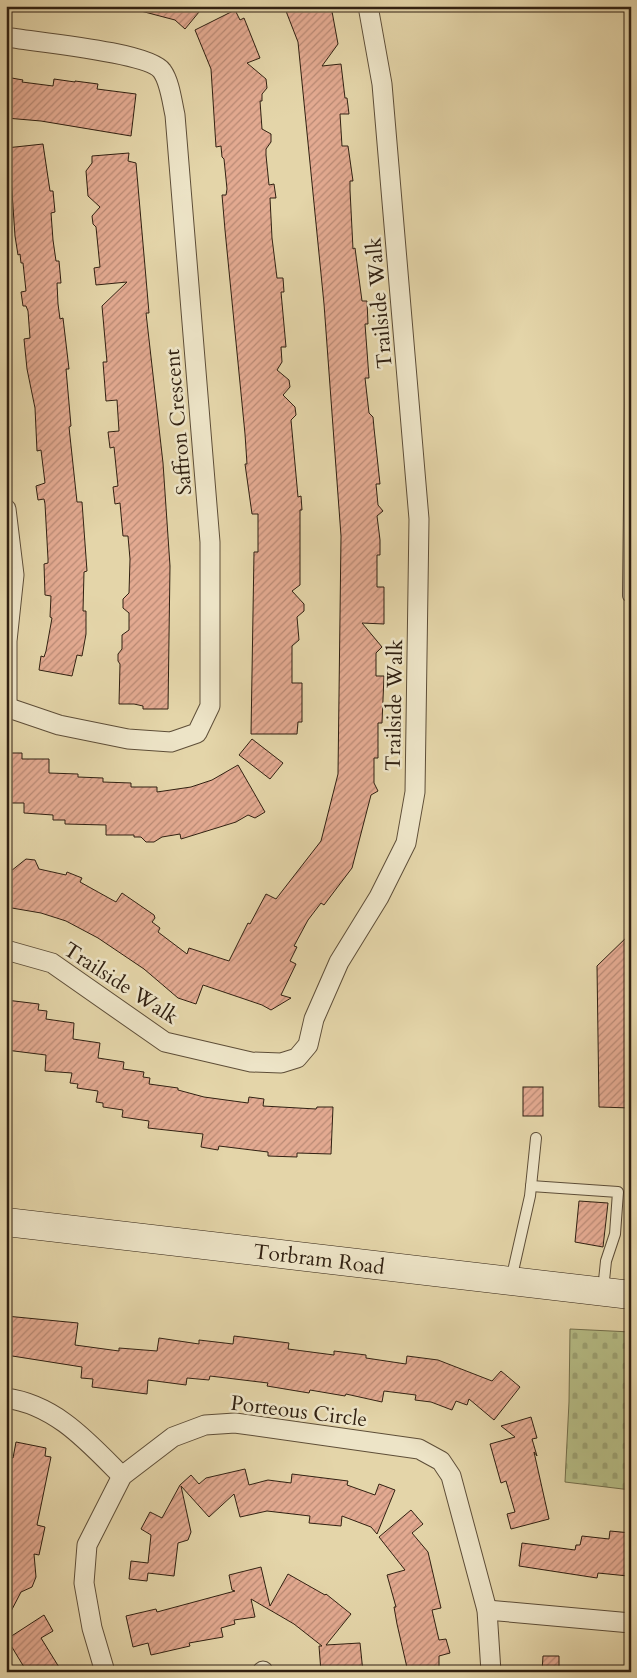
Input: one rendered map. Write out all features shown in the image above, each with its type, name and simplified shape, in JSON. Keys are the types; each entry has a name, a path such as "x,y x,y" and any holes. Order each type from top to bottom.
{"main road":[{"name":"Torbram Road","path":"6,1222 631,1296"}],"street":[{"name":"Trailside Walk","path":"6,950 52,962 165,1042 251,1062 281,1063 297,1058 308,1045 314,1018 339,962 379,897 406,842 414,792 419,519 382,84 368,6"},
{"name":"Saffron Crescent","path":"6,38 138,58 161,69 165,76 175,115 210,542 210,706 197,733 171,742 128,739 58,724 6,707"},
{"path":"6,509 14,575 7,641 6,707"},
{"path":"6,1398 46,1408 78,1432 122,1476"},
{"name":"Porteous Circle","path":"105,1672 92,1628 84,1583 87,1545 122,1476 173,1437 205,1425 235,1423 419,1449 441,1461 451,1476 469,1535 487,1610 492,1672"},
{"path":"487,1610 631,1623"}],"lane":[{"path":"631,311 628,596 631,596"},
{"path":"510,1281 531,1186 536,1138"},
{"path":"531,1186 618,1192 615,1234 606,1261 602,1292"}],"green space":[{"path":"570,1329 631,1332 631,1490 565,1482"}],"building":[{"path":"137,6 204,6 185,29 175,20 137,10"},
{"path":"284,6 331,6 338,44 322,66 341,64 345,98 347,98 349,114 340,114 342,146 348,146 353,181 350,181 350,190 353,249 355,248 362,301 367,301 368,324 365,324 369,378 365,378 369,413 373,417 380,484 376,484 378,505 383,511 377,516 380,555 377,555 377,587 384,587 384,624 362,623 382,647 376,653 376,676 384,676 382,723 378,723 378,758 374,758 374,783 378,791 371,795 352,868 324,905 321,903 308,920 294,946 297,947 290,961 296,964 281,995 291,998 271,1010 262,1005 203,985 196,1004 178,998 144,969 98,938 66,921 41,913 6,907 6,875 26,859 35,860 39,869 66,875 67,872 82,878 80,882 116,902 122,893 154,915 155,918 152,922 160,928 158,932 187,954 189,948 229,961 248,923 250,924 266,894 276,899 321,841 338,774 341,536 324,304 298,42"},
{"path":"235,10 240,20 244,18 260,58 247,63 266,79 267,88 262,94 262,101 260,101 262,129 271,134 271,142 266,149 266,155 269,185 274,184 276,198 270,198 272,238 277,278 283,278 284,292 281,292 286,347 281,347 282,362 277,370 289,380 290,387 283,395 295,407 296,415 291,420 298,497 301,496 302,510 300,510 300,585 292,591 304,604 304,611 297,617 299,640 292,646 292,683 302,683 302,722 298,722 297,734 251,734 254,552 258,552 258,514 252,514 245,464 247,464 245,434 222,195 226,195 227,189 224,159 221,146 216,147 211,69 195,30"},
{"path":"6,77 23,80 22,82 53,86 54,79 98,84 97,89 136,94 131,136 41,121 6,118"},
{"path":"43,144 50,191 53,191 55,212 51,213 53,240 56,261 59,261 61,283 57,283 58,304 60,319 63,318 69,369 66,369 71,426 69,427 77,502 82,502 87,571 84,572 83,611 86,611 86,634 82,656 77,655 72,676 39,670 41,656 44,657 46,651 52,618 50,617 51,596 45,595 44,564 48,563 48,559 45,504 44,499 38,500 36,486 45,483 41,450 37,451 35,408 27,369 24,339 30,338 28,311 26,306 23,306 21,292 26,291 23,263 21,263 20,254 18,255 15,236 10,163 6,163 6,148"},
{"path":"129,153 128,161 136,163 149,313 146,313 163,463 170,566 168,709 143,709 143,706 134,704 119,704 120,664 118,654 122,649 122,635 129,630 129,613 123,608 123,599 129,593 130,559 128,536 123,536 120,503 115,504 113,487 118,486 114,447 110,448 108,432 119,431 117,400 106,401 103,362 107,362 102,306 127,282 96,285 94,268 100,267 96,227 93,224 92,216 100,207 88,196 86,171 92,163 92,156"},
{"path":"252,739 283,763 270,779 239,755"},
{"path":"6,753 22,753 22,759 49,759 49,773 78,774 78,777 103,778 103,782 131,783 131,787 157,787 157,792 191,787 212,780 238,765 265,812 255,818 248,815 236,822 181,839 180,834 162,837 154,842 146,842 141,837 134,837 134,835 106,835 106,825 65,824 65,820 53,820 53,815 24,813 24,803 6,803"},
{"path":"631,933 631,1108 599,1107 597,966"},
{"path":"6,1000 39,1004 38,1010 47,1011 46,1019 74,1023 73,1039 100,1043 98,1058 124,1062 123,1069 144,1072 143,1077 150,1078 149,1084 178,1088 178,1090 204,1097 248,1103 249,1097 264,1099 263,1106 316,1109 317,1107 333,1107 331,1154 297,1153 297,1157 268,1156 268,1152 219,1146 218,1150 201,1147 203,1134 148,1128 149,1121 122,1117 123,1110 103,1107 103,1103 96,1102 98,1091 77,1088 78,1084 70,1083 72,1073 45,1071 46,1055 6,1050"},
{"path":"523,1087 543,1087 543,1116 523,1116"},
{"path":"579,1201 608,1203 603,1247 575,1242"},
{"path":"6,1316 78,1323 75,1345 119,1351 119,1348 157,1351 159,1338 199,1344 199,1340 233,1344 234,1336 289,1343 288,1349 334,1355 334,1351 366,1355 366,1358 406,1364 407,1356 438,1360 492,1381 501,1371 520,1387 494,1420 469,1399 467,1405 456,1401 452,1410 431,1402 415,1400 416,1395 384,1391 382,1402 346,1394 345,1396 310,1390 309,1393 267,1386 268,1383 210,1376 209,1380 187,1378 186,1385 148,1380 147,1394 92,1387 93,1379 81,1378 82,1367 6,1355"},
{"path":"531,1417 537,1438 532,1439 537,1456 534,1452 549,1519 511,1529 507,1514 515,1512 506,1481 501,1483 490,1444 515,1437 501,1426"},
{"path":"16,1442 46,1448 45,1456 51,1457 37,1525 45,1527 39,1555 34,1554 36,1577 32,1587 21,1592 6,1621 6,1457 13,1458"},
{"path":"245,1469 249,1485 268,1480 291,1483 292,1474 348,1481 347,1485 375,1495 379,1484 395,1490 377,1534 371,1527 342,1516 341,1526 309,1523 310,1516 267,1511 240,1517 234,1494 209,1517 181,1486 191,1532 188,1540 178,1543 174,1576 148,1573 147,1581 129,1579 131,1561 148,1563 151,1535 141,1529 150,1512 162,1518 180,1485 191,1475 199,1484 206,1478"},
{"path":"411,1510 423,1524 412,1533 428,1552 441,1608 432,1610 439,1640 446,1639 450,1653 439,1656 439,1672 408,1672 397,1624 394,1607 396,1607 387,1575 405,1570 379,1537"},
{"path":"610,1531 631,1533 628,1576 598,1573 597,1578 519,1566 522,1543 575,1550 576,1545 580,1545 582,1536 609,1539"},
{"path":"261,1567 270,1606 288,1574 326,1594 351,1614 326,1645 360,1643 363,1672 321,1672 319,1646 322,1646 294,1624 251,1599 255,1617 234,1620 235,1624 221,1628 223,1637 189,1643 190,1646 151,1655 148,1643 133,1647 126,1616 156,1609 157,1612 235,1591 232,1590 229,1575"},
{"path":"44,1615 53,1631 41,1638 62,1672 27,1672 7,1639"},
{"path":"543,1656 559,1656 559,1672 542,1672"}]}
